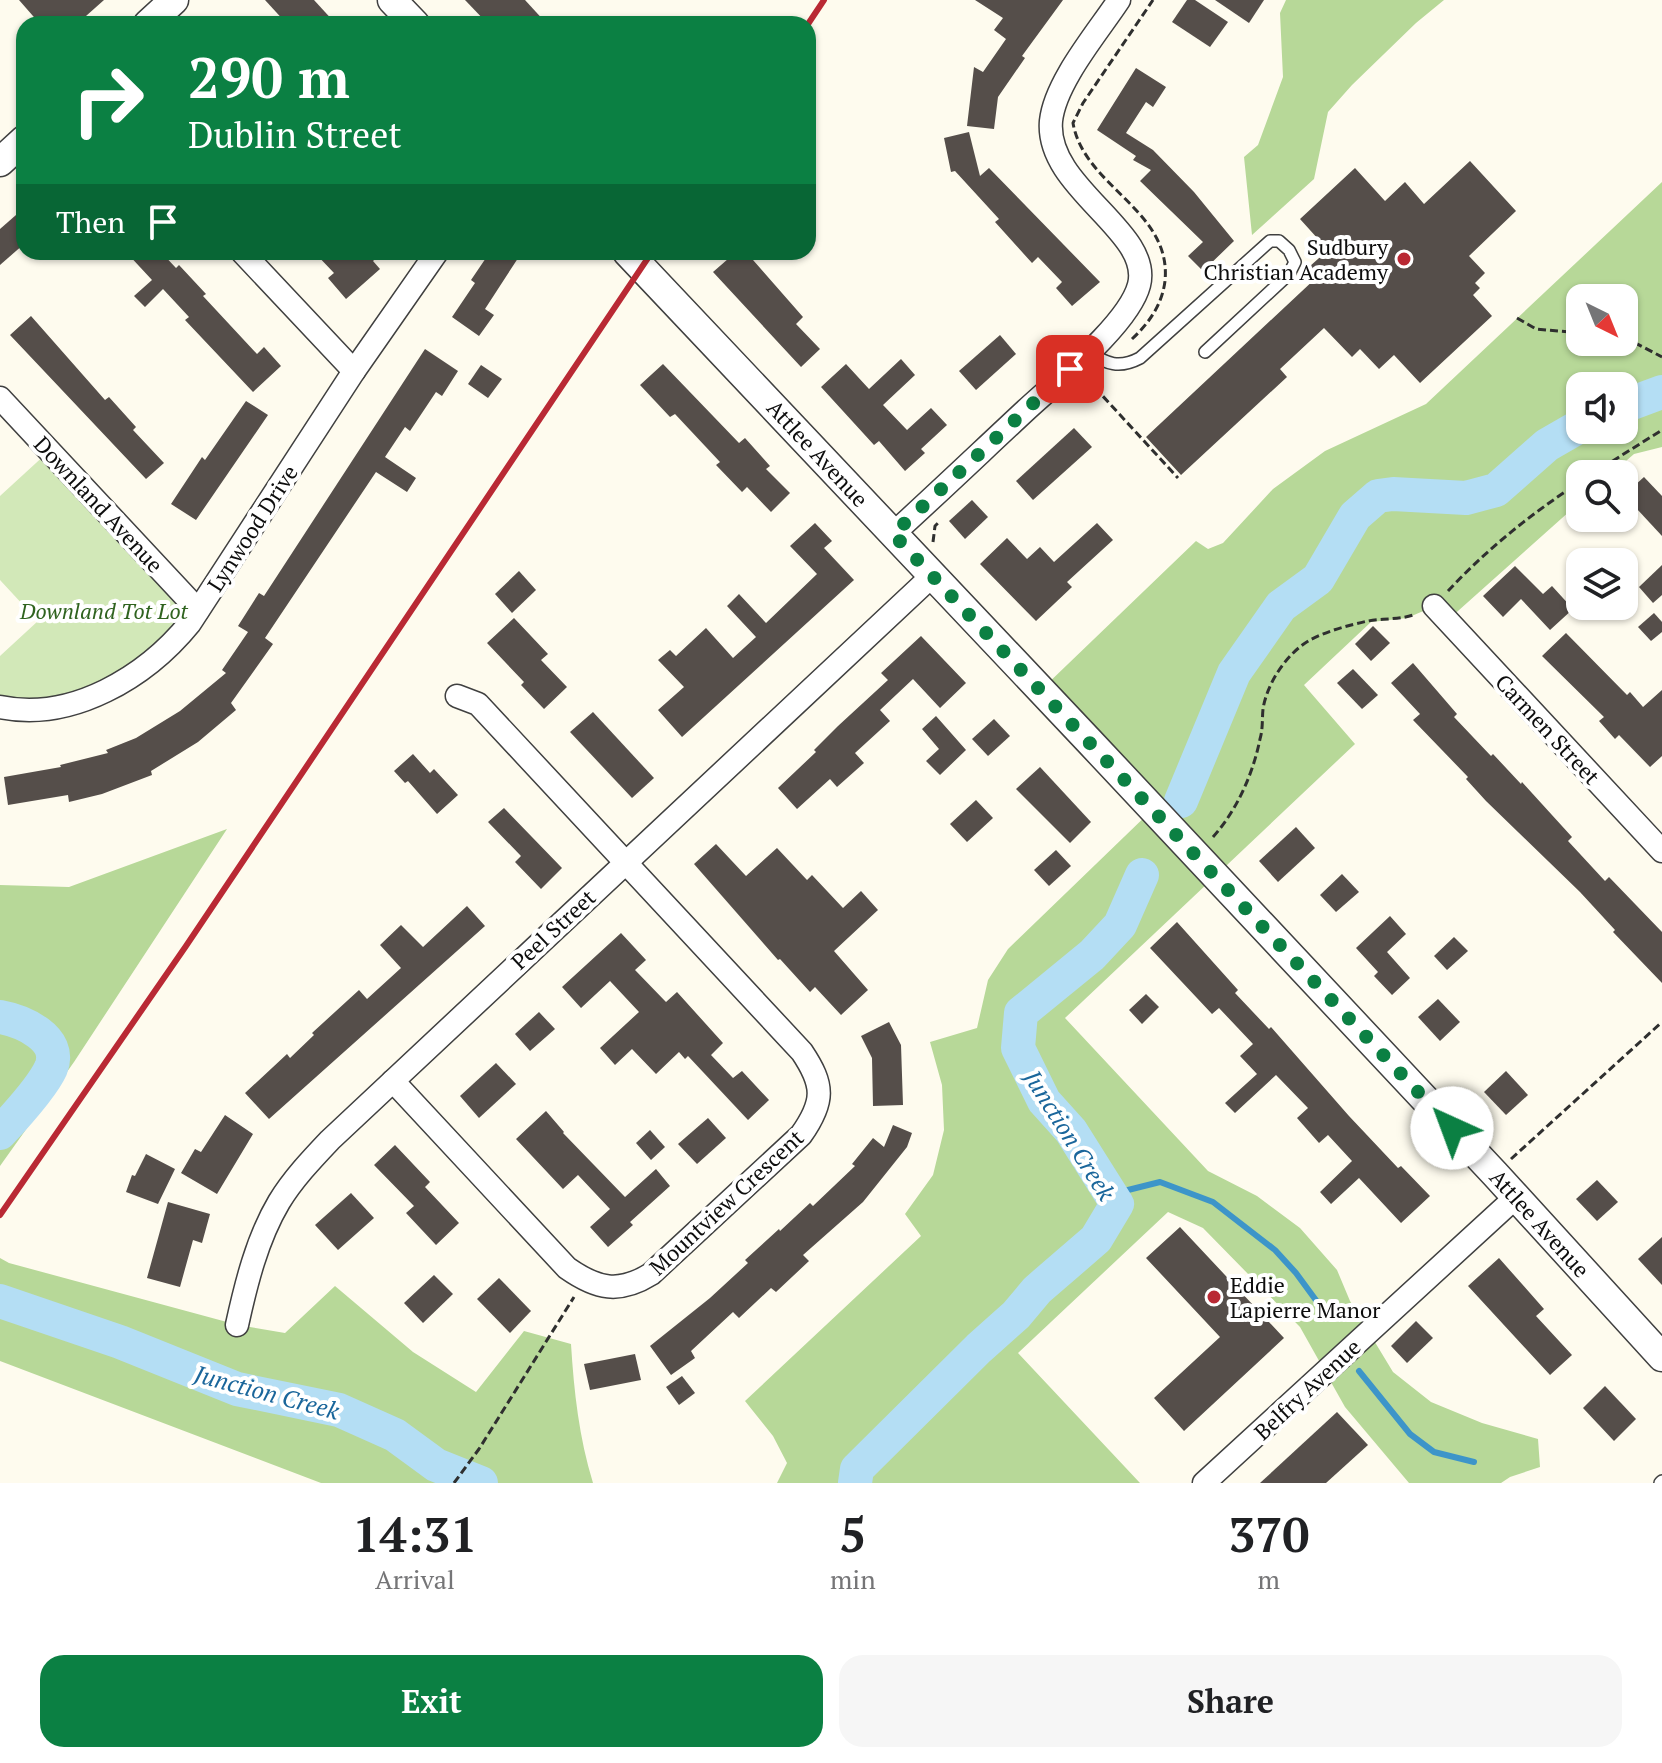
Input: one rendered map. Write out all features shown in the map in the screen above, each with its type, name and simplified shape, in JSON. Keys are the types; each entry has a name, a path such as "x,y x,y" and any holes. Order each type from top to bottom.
{"street":[{"path":"157,16 174,0"},
{"path":"392,0 407,16"},
{"path":"893,534 1096,358 1135,296 1141,272 1129,244 1060,163 1051,122 1067,79 1119,0"},
{"path":"0,162 16,147"},
{"path":"250,260 354,371"},
{"name":"Lynwood Drive","path":"0,707 39,710 94,696 127,679 177,639 354,371 431,260"},
{"name":"Attlee Avenue","path":"635,260 1197,855 1662,1357"},
{"name":"Downland Avenue","path":"0,398 198,610"},
{"name":"Peel Street","path":"237,1325 247,1281 279,1203 304,1168 626,861 924,567"},
{"name":"Carmen Street","path":"1434,606 1662,851"},
{"name":"Mountview Crescent","path":"457,696 478,704 802,1052 817,1075 819,1097 814,1116 801,1135 651,1274 634,1284 616,1287 584,1280"},
{"path":"393,1081 567,1268 584,1280"},
{"name":"Belfry Avenue","path":"1204,1483 1516,1197"}],"lane":[{"path":"1096,358 1129,364 1140,358 1270,241 1279,241 1289,250 1295,262 1289,274 1205,352"}],"path":[{"path":"1153,0 1083,103 1073,123 1082,149 1152,229 1163,247 1165,266 1160,303 1138,333 1096,358 1076,391 1085,386 1099,392 1178,478"},
{"path":"1517,318 1536,329 1566,332"},
{"path":"1638,344 1662,357"},
{"path":"1614,460 1662,430"},
{"path":"1197,855 1225,824 1249,778 1261,737 1264,705 1276,673 1292,654 1309,640 1336,630 1370,621 1407,618 1434,606 1470,567 1566,491"},
{"path":"924,567 933,543 935,526 947,513"},
{"path":"1495,1174 1662,1022"},
{"path":"454,1483 479,1449 584,1280"}],"green space":[{"path":"1286,0 1444,0 1416,23 1328,112 1314,179 1252,235 1244,157 1258,145 1283,77 1280,13"},
{"path":"1662,182 1662,447 1634,454 1627,460 1566,460 1566,515 1449,619 1435,606 1407,618 1371,622 1304,685 1355,744 1065,1018 1208,1171 1257,1196 1300,1228 1337,1270 1350,1301 1393,1372 1431,1402 1482,1423 1538,1439 1540,1467 1501,1483 1409,1483 1345,1407 1300,1327 1203,1228 1168,1212 1018,1353 1140,1483 777,1483 787,1463 773,1436 745,1401 921,1236 905,1214 933,1175 944,1130 942,1085 930,1042 977,1028 988,980 1008,949 1154,808 1042,689 1196,541 1208,549 1223,543 1273,489 1325,451 1426,404"},
{"name":"Downland Tot Lot","path":"48,452 195,610 188,622 93,694 0,704 0,656 38,621 0,580 0,496"},
{"path":"227,829 74,1062 0,1166 0,885 69,887"},
{"path":"0,1258 238,1325 285,1333 335,1286 413,1352 476,1392 524,1331 571,1344 578,1414 593,1483 321,1483 0,1361"}],"building":[{"path":"19,0 104,0 86,16 33,16"},
{"path":"265,0 314,0 329,16 280,16"},
{"path":"465,0 525,0 540,16 480,16"},
{"path":"975,0 1063,0 1022,56 1025,58 998,97 994,129 967,126 974,67 983,72 1006,39 994,30 1003,18"},
{"path":"1187,0 1195,0 1228,22 1210,47 1172,22"},
{"path":"1215,0 1264,0 1249,23"},
{"path":"1136,68 1166,87 1153,107 1146,102 1126,133 1153,150 1194,192 1234,241 1203,271 1188,256 1203,242 1140,181 1151,170 1133,160 1136,156 1097,130"},
{"path":"969,132 980,176 989,168 1100,282 1072,306 1056,288 1062,282 1038,257 1032,263 995,222 999,219 955,171 951,172 944,138"},
{"path":"1470,161 1516,211 1469,256 1485,273 1475,283 1480,288 1473,295 1492,316 1420,383 1394,355 1379,369 1360,349 1352,357 1324,328 1280,369 1287,377 1181,475 1146,437 1317,277 1309,267 1328,250 1300,219 1355,168 1385,201 1405,182 1424,204"},
{"path":"16,215 16,251 0,265 0,229"},
{"path":"133,260 168,260 176,268 179,265 257,354 264,347 281,366 253,392 185,320 189,317 163,289 145,307 134,296 152,280"},
{"path":"322,260 374,260 380,269 346,299 328,278 334,273"},
{"path":"485,260 517,260 485,309 494,315 479,336 452,317 475,283 471,280"},
{"path":"727,260 753,260 803,317 796,324 820,349 801,367 713,272"},
{"path":"31,316 105,400 109,397 136,427 133,430 164,463 146,479 10,335"},
{"path":"1000,335 1016,354 976,390 959,371"},
{"path":"425,349 458,371 442,396 436,392 410,431 405,427 385,457 416,478 407,492 376,472 265,638 273,644 231,703 236,710 198,742 151,771 152,775 102,794 69,802 68,795 8,805 4,777 61,767 108,753 106,750 136,738 180,711 226,673 222,670 248,632 238,626 259,593 264,596"},
{"path":"901,359 915,375 883,405 907,430 931,408 947,425 921,449 925,453 905,471 879,441 874,445 821,387 846,364 869,389"},
{"path":"663,364 739,443 745,438 770,466 766,469 790,493 771,512 747,487 742,492 716,465 720,462 675,414 670,417 640,385"},
{"path":"481,365 502,379 488,398 468,384"},
{"path":"246,401 268,415 196,520 171,504 202,457 205,460"},
{"path":"1074,428 1092,447 1033,500 1016,481"},
{"path":"1644,477 1662,496 1662,536 1638,510 1638,482"},
{"path":"972,500 988,517 965,539 949,521"},
{"path":"815,523 832,541 824,548 854,580 682,737 658,710 684,687 658,660 670,650 676,656 706,628 733,658 756,637 727,606 739,594 766,623 817,574 790,546"},
{"path":"1097,523 1113,540 1067,582 1072,587 1036,621 980,564 1007,538 1027,559 1040,547 1054,562"},
{"path":"1662,565 1662,595 1653,603 1639,587"},
{"path":"1515,566 1543,594 1552,586 1566,601 1566,615 1550,630 1521,599 1503,617 1483,596"},
{"path":"519,571 536,590 512,613 495,594"},
{"path":"1654,613 1662,622 1662,632 1651,641 1638,627"},
{"path":"514,618 548,654 541,660 567,687 544,709 521,685 524,682 487,643"},
{"path":"1373,626 1390,643 1371,661 1355,644"},
{"path":"1566,633 1627,695 1630,692 1643,707 1662,690 1662,756 1650,767 1619,735 1615,739 1599,721 1604,717 1542,656"},
{"path":"921,636 966,683 940,708 913,679 880,710 890,721 855,753 864,763 837,787 830,779 797,809 778,788 888,680 881,673"},
{"path":"1413,663 1457,714 1454,717 1491,756 1493,754 1522,782 1572,837 1568,841 1605,881 1609,877 1662,932 1662,983 1580,892 1486,801 1466,779 1468,777 1413,720 1420,714 1391,683"},
{"path":"1353,669 1378,695 1362,709 1337,683"},
{"path":"593,712 654,778 632,798 570,732"},
{"path":"936,716 966,750 940,775 926,761 939,749 922,729"},
{"path":"994,719 1010,736 988,756 972,739"},
{"path":"413,754 430,773 434,769 458,795 437,814 408,781 405,783 394,771"},
{"path":"1040,767 1091,822 1070,843 1016,789"},
{"path":"976,800 993,818 967,842 950,824"},
{"path":"504,808 562,868 541,889 515,862 521,856 488,822"},
{"path":"1296,827 1315,848 1278,882 1259,861"},
{"path":"716,844 746,876 777,848 807,880 812,875 843,908 861,891 878,910 834,951 868,990 841,1015 815,987 810,992 778,960 694,864"},
{"path":"1056,850 1071,866 1049,886 1034,870"},
{"path":"1342,874 1359,892 1336,912 1320,895"},
{"path":"467,906 485,926 269,1119 245,1093 287,1054 290,1058 359,990 367,999 401,968 380,945 401,925 423,947"},
{"path":"1390,916 1406,934 1387,952 1410,978 1392,995 1374,976 1378,972 1356,948"},
{"path":"1177,922 1238,990 1235,993 1269,1029 1271,1027 1398,1168 1401,1166 1430,1196 1401,1223 1359,1178 1331,1204 1320,1192 1352,1161 1328,1135 1319,1143 1297,1118 1308,1108 1276,1075 1235,1113 1225,1103 1257,1074 1240,1056 1253,1044 1219,1008 1212,1014 1150,948"},
{"path":"621,933 646,960 635,970 666,1002 677,992 723,1043 711,1055 733,1078 742,1071 769,1100 748,1120 688,1056 685,1059 679,1052 656,1074 632,1049 615,1065 600,1048 639,1012 610,981 581,1008 562,987"},
{"path":"1454,937 1468,951 1447,970 1434,956"},
{"path":"1146,994 1159,1007 1142,1024 1129,1010"},
{"path":"1438,999 1460,1022 1440,1041 1418,1017"},
{"path":"539,1012 555,1029 530,1051 515,1034"},
{"path":"889,1022 901,1045 903,1105 873,1106 872,1058 861,1036"},
{"path":"496,1063 516,1084 479,1118 460,1096"},
{"path":"1506,1071 1528,1095 1506,1115 1484,1092"},
{"path":"546,1111 625,1197 656,1169 670,1186 608,1247 590,1227 610,1209 578,1175 563,1189 516,1139"},
{"path":"225,1115 253,1134 217,1194 181,1173 195,1149 201,1152"},
{"path":"708,1118 726,1138 697,1164 678,1144"},
{"path":"893,1125 912,1133 907,1147 863,1202 803,1255 809,1261 776,1292 771,1288 739,1318 733,1312 691,1351 695,1358 671,1375 650,1346 710,1298 779,1229 810,1203 813,1206 855,1166 852,1164 873,1138 884,1147"},
{"path":"650,1130 665,1147 651,1160 636,1143"},
{"path":"395,1145 430,1182 425,1187 459,1223 436,1245 406,1213 414,1206 374,1165"},
{"path":"146,1154 175,1169 158,1204 126,1192 132,1175 135,1176"},
{"path":"1597,1180 1618,1202 1597,1221 1576,1199"},
{"path":"351,1193 374,1218 338,1250 315,1225"},
{"path":"168,1202 210,1214 202,1243 193,1240 180,1287 147,1278"},
{"name":"Eddie Lapierre Manor","path":"1180,1227 1284,1338 1184,1431 1154,1398 1220,1337 1146,1258"},
{"path":"1662,1237 1662,1285 1638,1259"},
{"path":"1499,1258 1544,1309 1536,1316 1572,1355 1550,1375 1468,1286"},
{"path":"434,1275 453,1294 423,1323 404,1303"},
{"path":"499,1278 531,1311 510,1333 477,1299"},
{"path":"1416,1321 1433,1338 1407,1363 1391,1346"},
{"path":"635,1354 641,1380 590,1390 584,1364"},
{"path":"682,1376 695,1393 679,1405 666,1387"},
{"path":"1605,1386 1636,1419 1614,1441 1583,1408"},
{"path":"1337,1412 1368,1445 1326,1483 1260,1483"}],"waterway":[{"name":"Junction Creek","path":"1638,401 1662,392"},
{"name":"Junction Creek","path":"1181,801 1234,673 1281,606 1318,579 1355,516 1378,496 1466,498 1496,490 1547,445 1566,434"},
{"name":"Junction Creek","path":"855,1483 857,1469 1016,1315 1037,1290 1096,1239 1117,1204 1071,1131 1044,1101 1018,1048 1021,1013 1092,955 1120,925 1142,875"},
{"name":"Junction Creek","path":"0,1017 19,1022 38,1033 46,1040 53,1057 42,1084 0,1133"},
{"path":"1112,1194 1160,1182 1213,1202 1275,1250 1329,1318"},
{"name":"Junction Creek","path":"0,1301 120,1342 237,1389 339,1410 395,1435 436,1465 481,1483"},
{"path":"1359,1371 1410,1434 1434,1452 1474,1462"}],"railway":[{"path":"813,16 824,0"},
{"path":"0,1215 186,946 647,260"}],"place":[{"name":"Sudbury Christian Academy","path":"1404,259"},
{"name":"Eddie Lapierre Manor","path":"1214,1297"}],"route":[{"path":"1070,369 893,534 1452,1128"}]}
